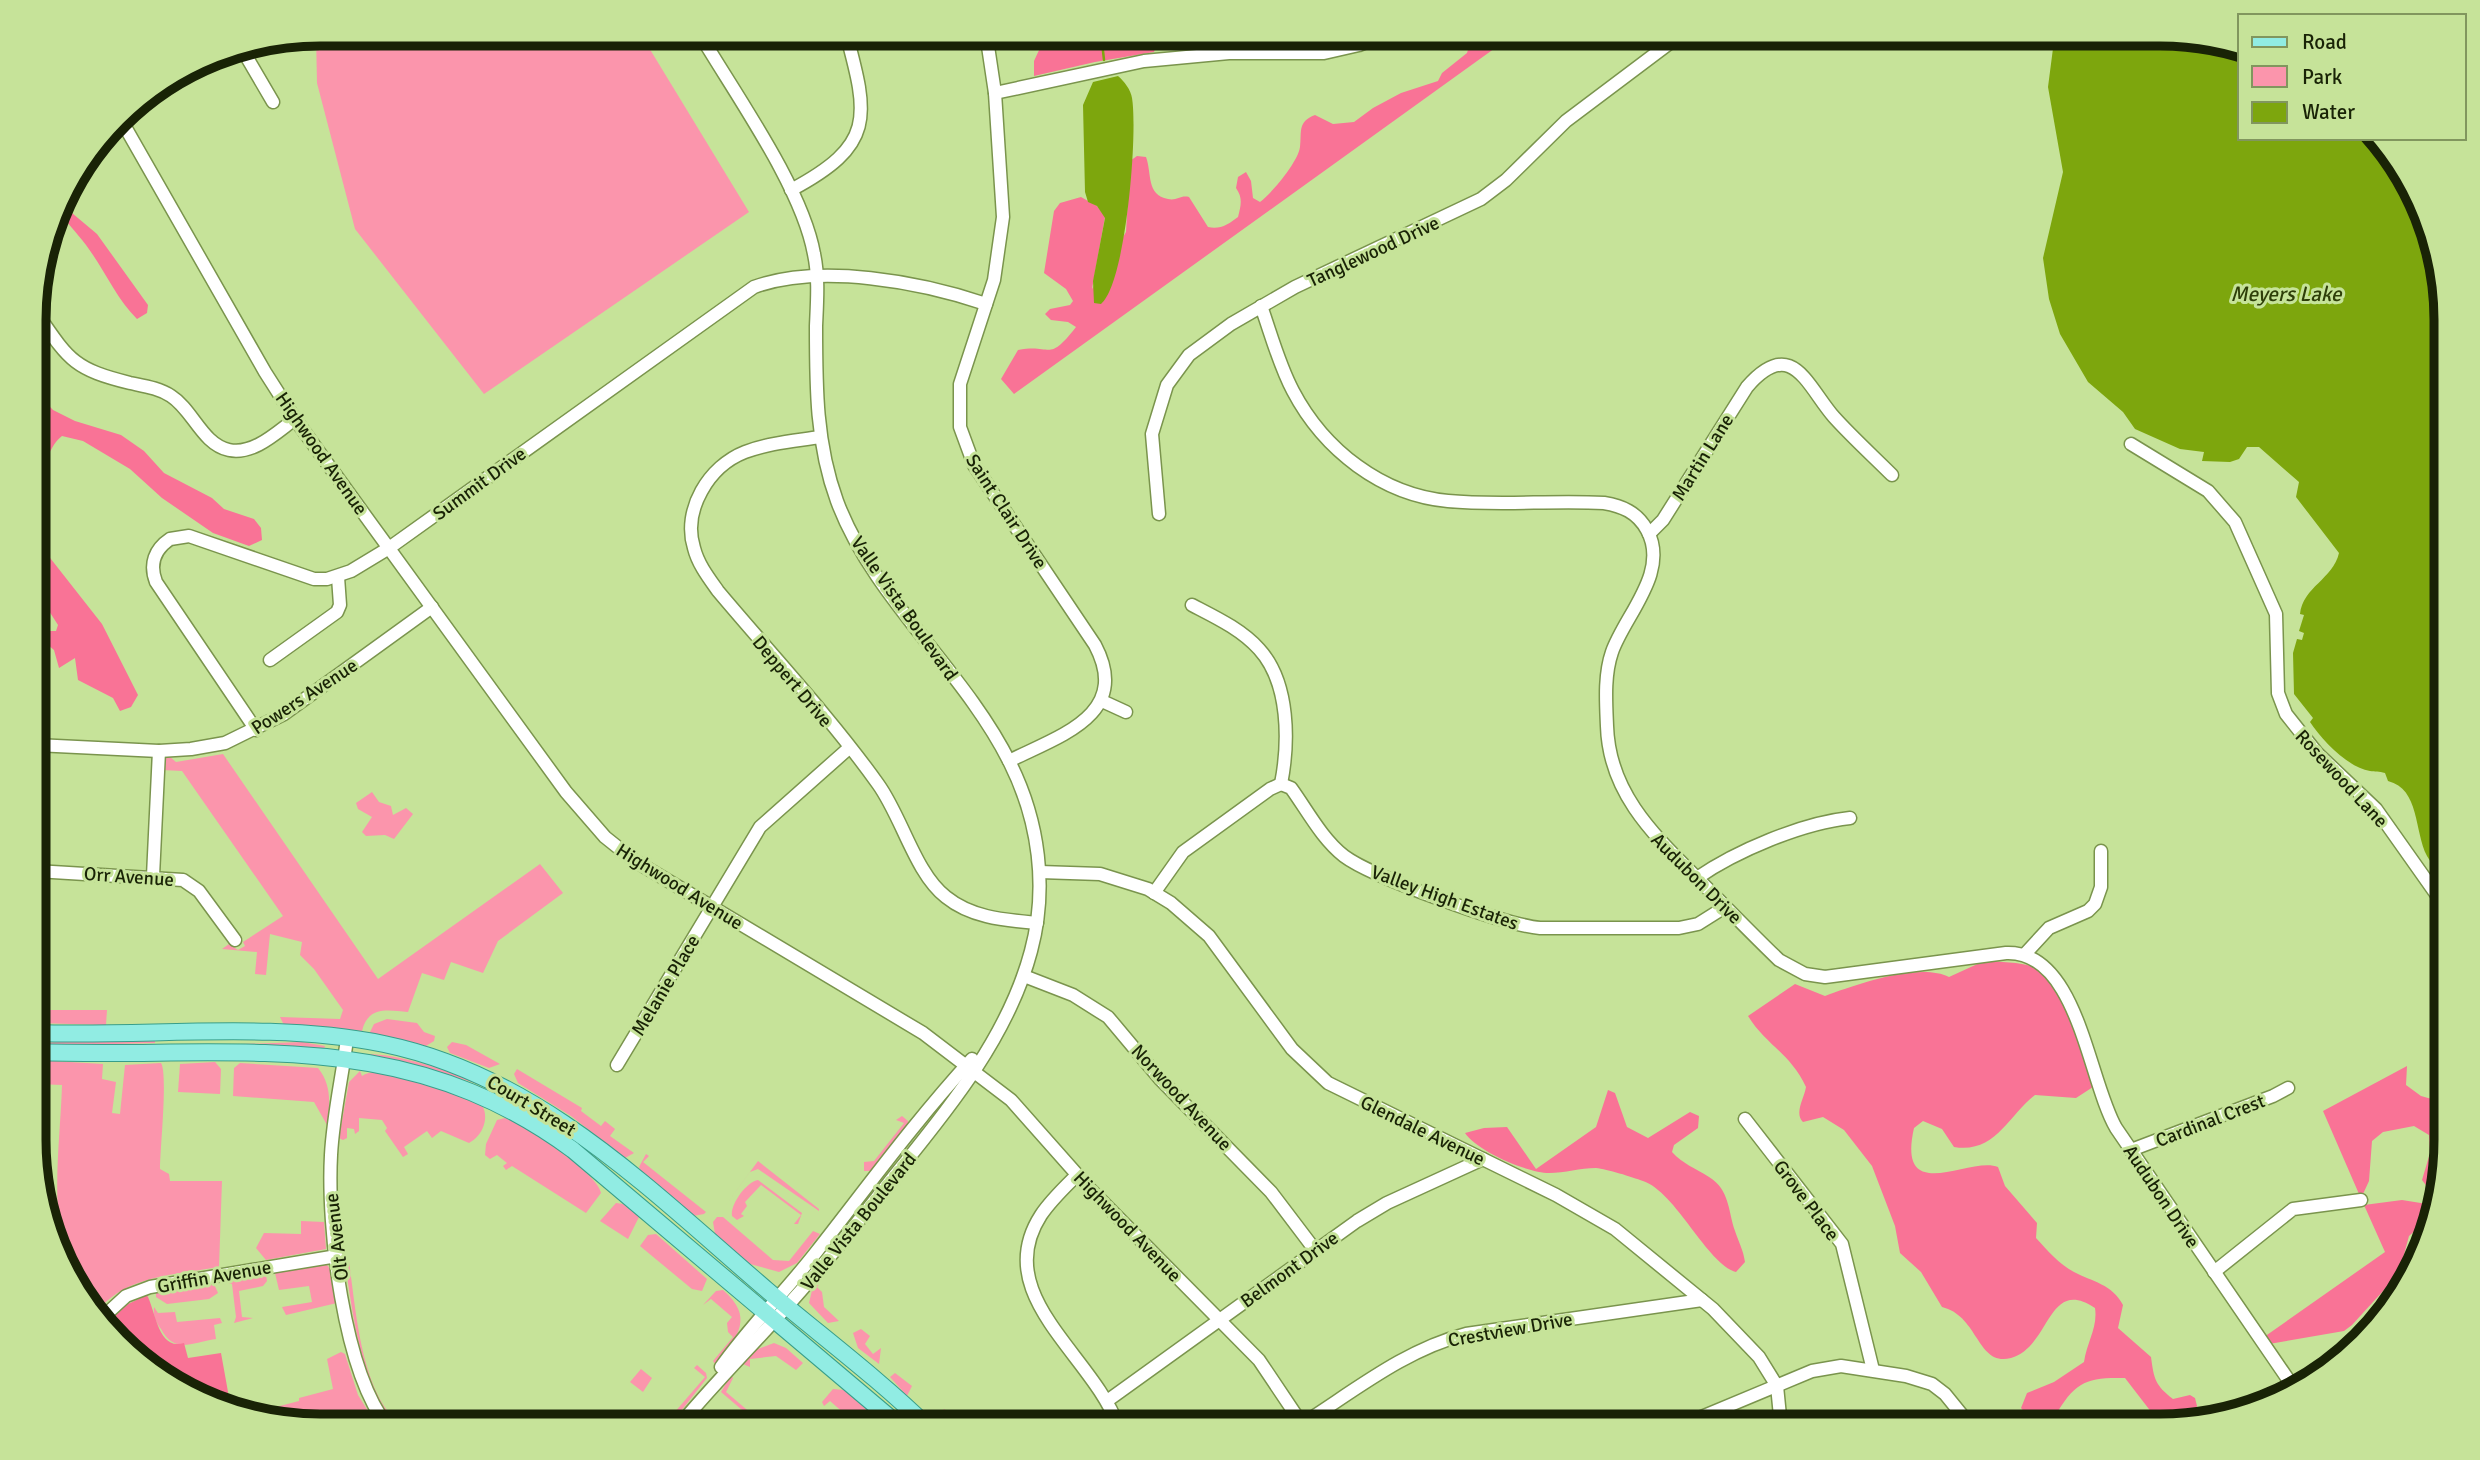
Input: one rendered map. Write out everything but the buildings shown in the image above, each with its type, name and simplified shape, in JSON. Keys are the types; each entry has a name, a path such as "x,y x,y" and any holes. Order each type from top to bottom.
{"main road":[{"name":"Court Street","path":"46,1032 232,1033 347,1039 390,1046 452,1063 529,1099 601,1150 887,1414"},
{"name":"Court Street","path":"46,1052 226,1052 345,1058 446,1081 495,1102 537,1125 911,1414"}],"street":[{"name":"Valle Vista Boulevard","path":"689,1414 736,1345 776,1309 918,1120 970,1068 1002,1023 1024,976 1037,923 1040,872 1027,801 1009,761 983,717 860,547 838,503 820,437 816,396 817,278 810,236 791,190 707,46"},
{"path":"791,190 834,164 850,147 858,132 863,100 849,46"},
{"name":"Saint Clair Drive","path":"988,46 995,93 1003,217 997,267 960,384 958,406 963,439 984,481 1095,645 1105,675 1102,701"},
{"path":"995,93 1144,61 1229,53 1324,53 1356,46"},
{"name":"Tanglewood Drive","path":"1159,514 1152,435 1170,378 1204,342 1261,306 1333,267 1481,199 1506,180 1566,121 1666,46"},
{"path":"246,56 273,103"},
{"name":"Highwood Avenue","path":"125,127 248,343 295,418 593,824 635,862 923,1033 1019,1108 1077,1175 1264,1366 1293,1414"},
{"name":"Summit Drive","path":"338,577 389,548 734,298 772,281 817,278 906,283 986,304"},
{"path":"1261,306 1286,376 1302,405 1342,453 1379,481 1402,491 1448,501 1612,505 1633,513 1649,534"},
{"path":"46,327 58,345 78,366 99,375 167,393 220,447 234,450 253,447 295,418"},
{"name":"Martin Lane","path":"1649,534 1662,520 1754,380 1772,367 1799,370 1836,419 1892,475"},
{"name":"Deppert Drive","path":"820,437 761,447 726,462 709,480 696,504 691,538 698,560 718,591 884,793 924,870 945,897 971,912 991,918 1037,923"},
{"name":"Rosewood Lane","path":"2131,444 2208,491 2235,522 2276,614 2278,693 2286,713 2316,753 2381,815 2434,891"},
{"name":"Audubon Drive","path":"1649,534 1653,553 1652,567 1608,667 1609,747 1615,773 1631,806 1652,833 1784,964 1810,975 1854,974 2006,953 2025,954 2048,969 2068,1001 2102,1099 2131,1150 2290,1382"},
{"path":"256,730 165,598 153,571 157,552 170,539 185,536 307,578 338,577 340,605 337,612 270,660"},
{"path":"1154,893 1183,852 1270,789 1281,784 1286,728 1270,666 1258,647 1192,605"},
{"name":"Powers Avenue","path":"46,745 159,751 207,747 256,730 284,714 432,607"},
{"path":"1009,761 1080,725 1102,701 1126,712"},
{"name":"Melanie Place","path":"618,1065 765,820 849,748"},
{"path":"153,876 159,751"},
{"name":"Valley High Estates","path":"1281,784 1291,788 1332,845 1346,858 1430,894 1520,925 1540,928 1679,928 1698,924 1725,907"},
{"path":"1697,878 1721,863 1788,834 1850,818"},
{"path":"2025,954 2049,928 2088,911 2095,904 2101,887 2101,851"},
{"name":"Orr Avenue","path":"46,872 153,876 189,883 213,908 235,940"},
{"name":"Glendale Avenue","path":"1040,872 1100,874 1154,893 1179,908 1209,936 1292,1049 1311,1069 1343,1091 1483,1159 1605,1223 1702,1300 1759,1357 1777,1386 1780,1414"},
{"name":"Norwood Avenue","path":"1024,976 1073,995 1108,1017 1160,1079 1271,1192 1315,1251"},
{"name":"Olt Avenue","path":"347,1039 331,1163 331,1216 356,1366 368,1398 379,1414"},
{"name":"Cardinal Crest","path":"2131,1150 2273,1096 2288,1087"},
{"name":"Grove Place","path":"1745,1119 1842,1244 1873,1370"},
{"name":"Belmont Drive","path":"1107,1401 1315,1251 1387,1203 1483,1159"},
{"path":"1077,1175 1038,1219 1028,1249 1027,1271 1039,1308 1107,1401 1113,1414"},
{"path":"2214,1272 2293,1209 2361,1200"},
{"name":"Griffin Avenue","path":"107,1313 126,1296 149,1287 337,1256"},
{"name":"Crestview Drive","path":"1317,1414 1412,1354 1438,1342 1466,1334 1702,1300"},
{"path":"1709,1414 1827,1367 1873,1370 1932,1384 1945,1394 1959,1414"}],"green space":[{"path":"316,46 648,46 749,212 484,394 355,229 317,83"},
{"path":"223,754 378,979 540,864 563,893 498,941 483,973 451,962 444,980 422,973 408,1012 374,1013 362,1031 284,1025 280,1017 340,1019 343,1010 314,969 300,955 302,942 270,934 266,975 255,974 257,952 222,949 229,944 238,950 245,946 243,942 283,916 182,771 162,770 164,760 169,756 176,762"},
{"path":"372,792 379,802 391,806 393,815 406,808 413,814 394,839 385,835 366,836 362,832 372,817 358,809 356,803"},
{"path":"46,1010 107,1010 106,1025 46,1023"},
{"path":"387,1019 417,1023 424,1032 435,1036 434,1041 426,1046 369,1034 374,1024"},
{"path":"155,1040 155,1043 46,1046 46,1043"},
{"path":"302,1042 325,1046 324,1049 188,1046"},
{"path":"452,1042 466,1045 500,1064 489,1068 450,1053 447,1047"},
{"path":"363,1054 391,1056 423,1064 481,1085 410,1063"},
{"path":"46,1061 103,1064 102,1079 116,1082 112,1113 120,1114 125,1065 161,1063 164,1096 160,1169 169,1174 170,1181 222,1181 219,1267 169,1275 136,1284 121,1291 102,1307 82,1278 60,1230 57,1174 62,1085 46,1084"},
{"path":"215,1062 221,1069 220,1094 178,1092 180,1064"},
{"path":"240,1063 318,1068 328,1088 327,1125 314,1102 233,1096 234,1068"},
{"path":"517,1069 582,1108 581,1111 601,1126 605,1121 615,1129 610,1136 634,1153 625,1158 571,1116 518,1083 514,1074"},
{"path":"360,1071 362,1076 386,1073 403,1076 440,1088 483,1107 483,1127 478,1136 469,1143 441,1131 432,1138 427,1131 404,1147 408,1154 403,1157 385,1131 387,1128 382,1120 359,1118 359,1131 355,1134 354,1129 347,1128 347,1138 343,1140 339,1138 349,1082"},
{"path":"902,1116 908,1121 908,1125 872,1171 864,1171 864,1162 874,1161 904,1123 896,1120"},
{"path":"505,1118 559,1151 597,1184 601,1193 586,1213 512,1166 506,1170 503,1166 507,1163 497,1155 490,1159 485,1155 486,1144 497,1120"},
{"path":"646,1154 649,1156 643,1162 706,1212 704,1214 693,1216 641,1172 639,1167"},
{"path":"758,1161 819,1211 758,1169 750,1172 725,1206"},
{"path":"758,1180 802,1213 798,1224 794,1224 801,1215 761,1185 745,1202 747,1206 741,1214 744,1216 737,1220 732,1216 740,1195"},
{"path":"616,1203 623,1204 639,1217 628,1239 600,1221"},
{"path":"717,1217 723,1217 773,1260 789,1261 813,1231 820,1234 797,1263 779,1272 750,1264 715,1234 713,1222"},
{"path":"301,1221 324,1222 326,1249 266,1260 256,1248 264,1233 301,1234"},
{"path":"656,1234 707,1279 702,1291 692,1289 640,1246 648,1235"},
{"path":"349,1262 363,1351 378,1396 390,1414 384,1409 374,1390 366,1370 345,1265"},
{"path":"327,1265 331,1270 337,1303 286,1315 282,1307 312,1302 309,1286 279,1290 275,1273"},
{"path":"827,1267 830,1269 817,1287 822,1292 824,1307 839,1321 828,1323 809,1303 813,1286"},
{"path":"266,1275 267,1281 263,1286 239,1291 242,1317 253,1318 234,1323 236,1317 232,1284 224,1282"},
{"path":"214,1284 218,1293 209,1299 167,1304 156,1297 156,1293"},
{"path":"723,1290 738,1309 740,1326 716,1365 713,1361 733,1337 728,1332 727,1323 732,1317 711,1299 703,1305 716,1291"},
{"path":"154,1307 158,1313 175,1312 177,1322 220,1318 222,1323 214,1325 216,1339 178,1344 166,1337 154,1316"},
{"path":"861,1329 870,1336 865,1344 873,1354 881,1348 879,1364 858,1348 853,1333"},
{"path":"774,1343 786,1348 803,1363 796,1370 776,1356 750,1359 750,1367 743,1364 755,1350"},
{"path":"341,1352 345,1354 358,1395 370,1414 301,1414 267,1409 333,1389 327,1359"},
{"path":"697,1365 706,1373 707,1378 681,1411 674,1413 705,1377 694,1368"},
{"path":"641,1369 652,1378 643,1392 630,1382"},
{"path":"895,1373 912,1386 907,1396 890,1377"},
{"path":"731,1375 733,1378 726,1392 752,1414 747,1414 721,1392"},
{"path":"833,1389 844,1390 873,1414 845,1414 830,1401 824,1406 822,1402"}],"shaded area":[{"path":"1041,46 1156,46 1154,52 1034,76 1034,61"},
{"path":"1469,46 1498,46 1014,394 1001,379 1018,350 1054,349 1076,327 1068,322 1051,320 1045,314 1050,309 1070,305 1073,301 1066,289 1044,273 1054,211 1060,203 1081,197 1097,206 1105,217 1092,289 1126,232 1130,161 1137,156 1146,157 1156,193 1171,199 1189,197 1208,227 1224,226 1238,217 1241,202 1236,188 1238,177 1246,172 1251,181 1253,198 1260,202 1265,198 1295,161 1303,124 1309,118 1315,115 1333,124 1354,122 1401,93 1438,81 1442,73 1467,53"},
{"path":"68,210 97,234 148,305 147,313 137,319 65,218"},
{"path":"46,403 53,410 75,421 121,435 144,451 164,473 212,498 224,509 254,519 261,528 262,540 249,546 213,533 162,498 130,469 83,441 62,436 46,460"},
{"path":"46,553 102,624 138,695 131,707 120,711 113,698 78,680 75,658 59,668 54,650 46,643 46,629 56,631 58,625 46,606"},
{"path":"1984,961 2015,963 2044,971 2066,1007 2082,1046 2093,1087 2076,1098 2035,1095 2000,1132 1980,1145 1968,1148 1954,1147 1942,1129 1923,1121 1914,1128 1911,1152 1916,1166 1926,1172 1939,1173 1986,1165 1998,1167 2005,1186 2037,1223 2036,1238 2069,1269 2108,1288 2119,1298 2123,1305 2118,1328 2151,1357 2155,1376 2162,1390 2173,1399 2190,1395 2195,1398 2195,1412 2153,1414 2125,1378 2112,1378 2083,1384 2069,1396 2056,1414 2026,1414 2021,1408 2027,1393 2054,1382 2084,1362 2095,1322 2095,1308 2079,1301 2067,1301 2058,1307 2024,1351 2011,1358 2000,1359 1991,1355 1964,1320 1942,1307 1921,1272 1900,1253 1895,1226 1872,1166 1844,1130 1823,1117 1803,1122 1800,1118 1799,1110 1806,1087 1800,1075 1748,1016 1795,984 1825,996 1870,981 1904,974 1936,973 1949,977"},
{"path":"2407,1066 2406,1085 2421,1096 2434,1100 2434,1159 2430,1190 2422,1180 2430,1153 2429,1135 2414,1126 2383,1132 2372,1141 2369,1181 2363,1194 2359,1194 2323,1111"},
{"path":"1608,1090 1615,1093 1627,1127 1648,1138 1690,1112 1699,1116 1698,1128 1674,1145 1672,1152 1716,1182 1725,1195 1745,1262 1736,1272 1714,1256 1667,1199 1643,1181 1596,1168 1549,1173 1528,1169 1491,1154 1465,1133 1484,1128 1507,1127 1536,1169 1596,1127"},
{"path":"2402,1200 2427,1204 2421,1225 2409,1236 2400,1269 2394,1279 2352,1325 2344,1331 2269,1344 2264,1337 2385,1252 2364,1205"},
{"path":"147,1295 163,1336 175,1344 184,1343 188,1358 221,1353 229,1399 182,1378 139,1347 111,1319 128,1304"}],"water":[{"name":"Meyers Lake","path":"2053,46 2179,46 2238,57 2238,140 2368,140 2398,182 2406,198 2425,248 2434,301 2434,866 2423,846 2415,812 2406,793 2398,785 2388,781 2385,773 2361,768 2336,752 2315,729 2310,722 2313,718 2294,694 2293,653 2297,639 2302,640 2304,633 2299,631 2304,615 2300,614 2302,605 2331,570 2339,553 2296,497 2299,482 2259,447 2247,447 2239,459 2230,462 2202,461 2204,452 2180,449 2135,429 2123,412 2088,382 2060,334 2049,299 2043,258 2063,172 2048,87"},
{"path":"1118,76 1127,86 1132,98 1131,173 1117,268 1110,291 1101,304 1094,303 1093,281 1105,218 1097,206 1088,202 1085,192 1083,105 1093,82"}],"waterway":[{"path":"1102,46 1104,60"}]}
